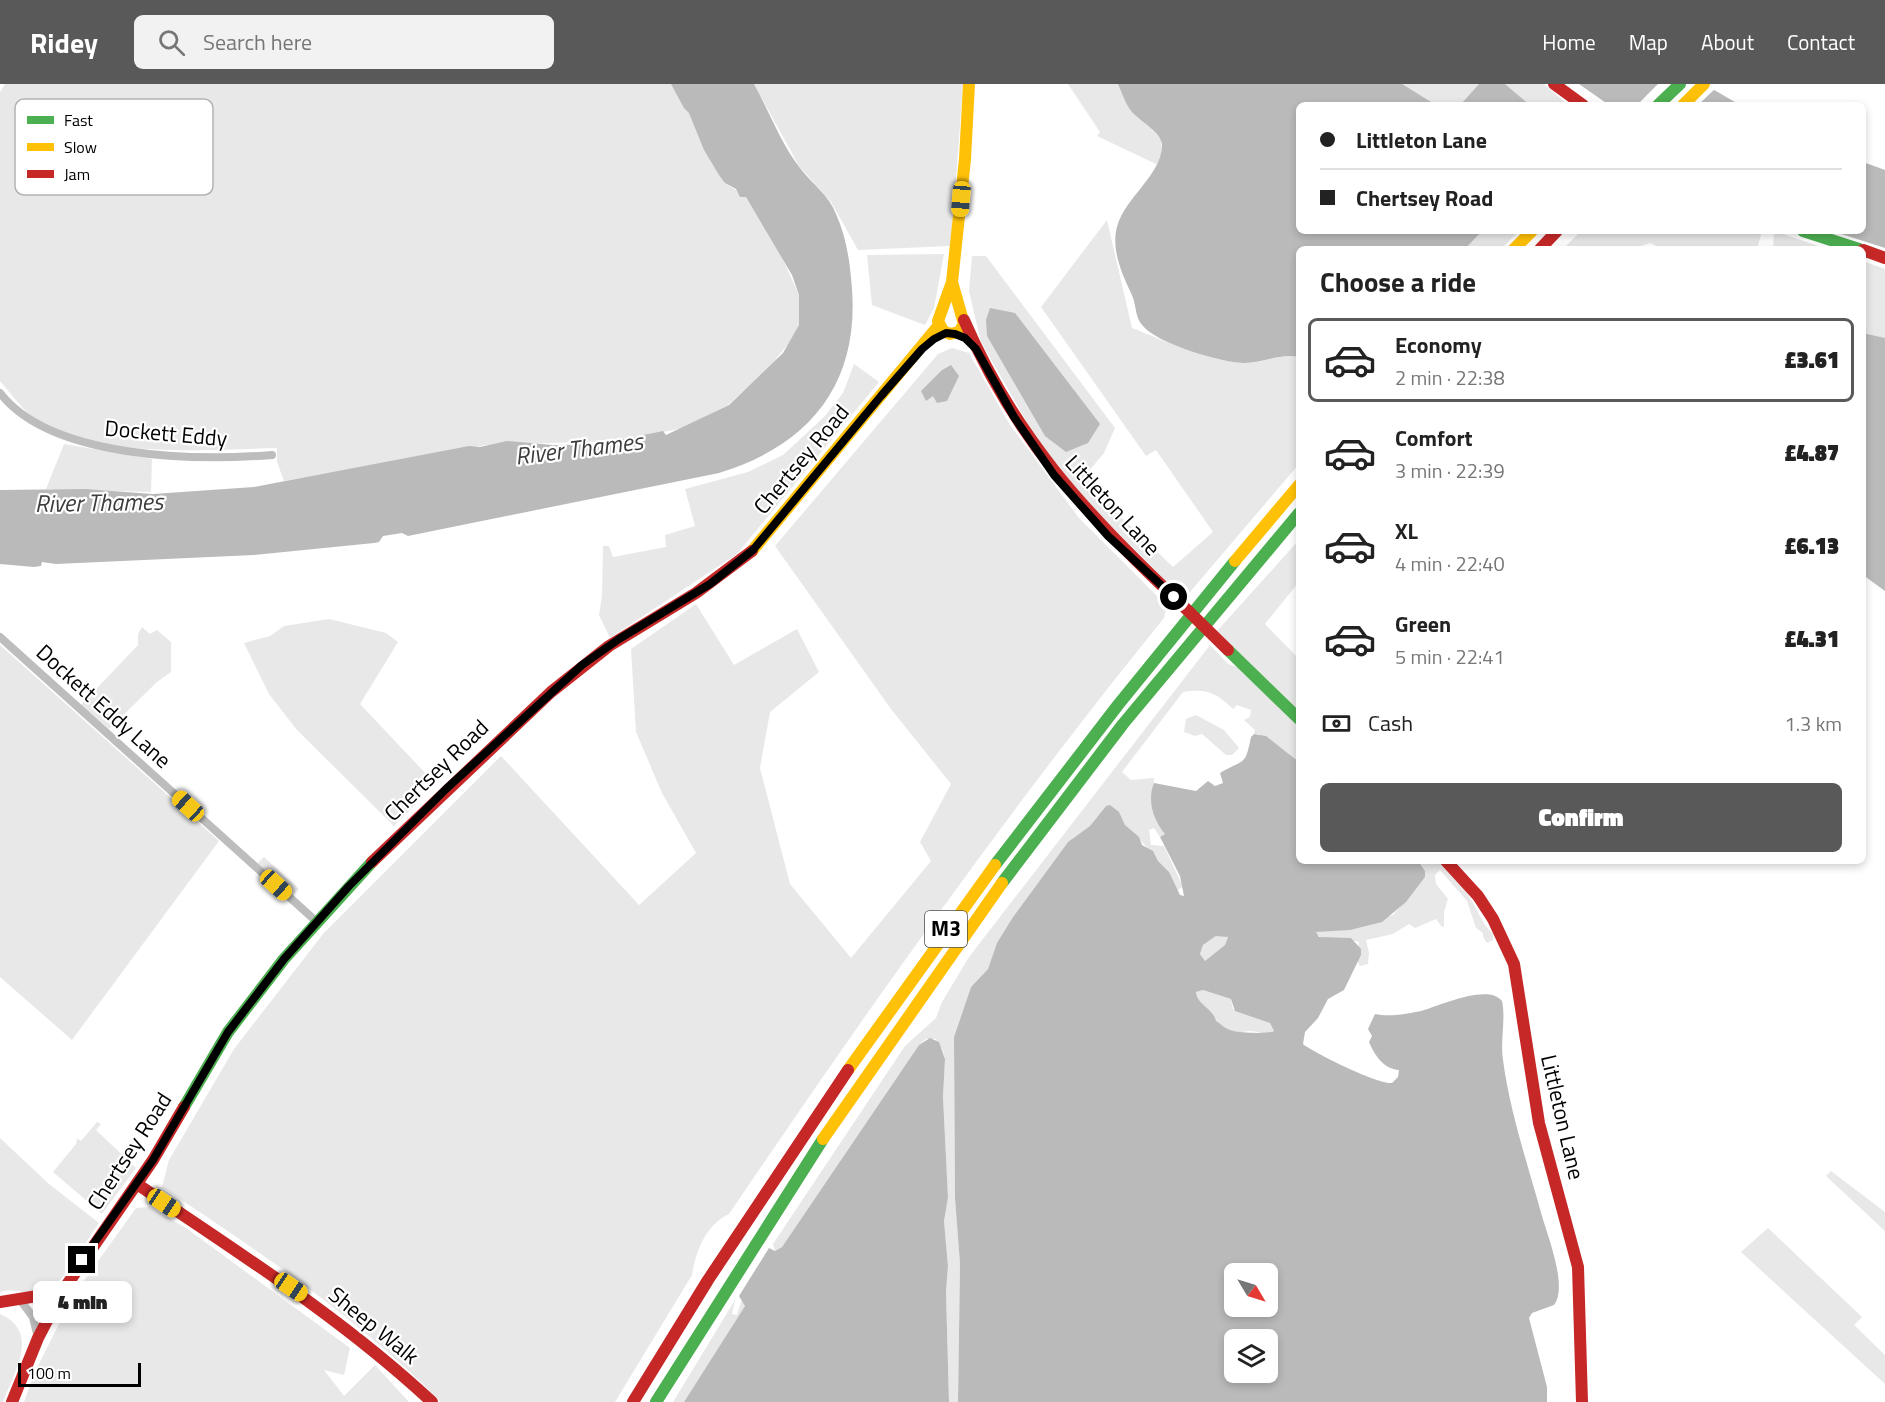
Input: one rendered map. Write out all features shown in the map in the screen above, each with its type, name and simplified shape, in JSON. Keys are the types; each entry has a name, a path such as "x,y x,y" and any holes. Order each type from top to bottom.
{"main road":[{"path":"947,331 942,313 952,282 965,159 969,84"},
{"path":"1554,84 1579,102"},
{"path":"1661,102 1680,84"},
{"path":"1686,102 1704,84"},
{"path":"1517,246 1529,234"},
{"path":"1543,246 1554,234"},
{"path":"1812,234 1850,246"},
{"path":"1866,251 1885,258"},
{"name":"Littleton Lane","path":"952,282 961,315 976,349 1014,417 1054,475 1108,536 1296,716"},
{"path":"942,313 951,309 961,315 962,328 947,331"},
{"path":"947,331 965,338 976,349"},
{"name":"Chertsey Road","path":"12,1402 38,1338 62,1292 137,1185 228,1032 316,922 446,789 551,692 609,646 696,593 753,550 922,349 947,331"},
{"name":"M3","path":"633,1402 730,1245 895,998 1109,713 1296,489"},
{"name":"M3","path":"656,1402 805,1164 925,988 1100,754 1296,517"},
{"name":"Littleton Lane","path":"1449,864 1478,896 1493,919 1514,964 1539,1123 1578,1267 1582,1402"},
{"name":"Sheep Walk","path":"137,1185 320,1308 378,1353 432,1402"},
{"path":"0,1302 21,1301 62,1292"},
{"path":"21,1301 38,1306 54,1307"}],"street":[{"name":"Dockett Eddy","path":"0,393 12,408 44,428 108,448 239,457 272,455"},
{"name":"Dockett Eddy Lane","path":"0,638 316,922"},
{"path":"21,1301 33,1317 38,1338"}],"shaded area":[{"path":"5,84 677,84 725,183 746,197 779,251 799,295 799,325 793,338 771,365 728,405 683,428 619,441 486,445 284,481 277,462 277,448 161,450 102,444 74,437 49,428 35,419 0,381 0,92"},
{"path":"754,84 963,84 951,246 858,250 831,202 799,166"},
{"path":"1068,84 1118,84 1129,107 1161,139 1162,155 1158,165 1097,136 1100,132"},
{"path":"1401,84 1479,84 1463,102 1431,102"},
{"path":"1505,84 1544,84 1565,102 1526,102"},
{"path":"1107,220 1132,328 1187,350 1231,362 1251,363 1285,356 1296,357 1296,468 1184,599 1088,503 1036,438 981,342 969,291 972,256 986,256 1115,428 1104,453 1088,472 1116,512 1173,567 1213,532 1156,450 1146,456 1041,307"},
{"path":"1479,234 1516,234 1504,246 1468,246"},
{"path":"1578,234 1761,234 1758,246 1656,246 1650,243 1640,246 1566,246"},
{"path":"1774,234 1783,234 1818,246 1773,246"},
{"path":"944,254 934,308 925,325 872,305 867,255"},
{"path":"1866,262 1885,269 1885,338 1866,334"},
{"path":"952,348 969,353 1010,425 1079,518 1167,606 1164,618 1050,763 940,911 729,1214 714,1225 703,1239 692,1275 615,1402 441,1402 376,1342 307,1287 162,1187 169,1160 234,1049 323,934 501,756 639,905 696,853 662,793 636,732 631,649 696,604 734,665 797,629 819,672 770,712 760,768 790,884 851,958 931,861 920,842 951,784 891,709 775,546 938,354"},
{"path":"854,364 879,382 737,554 610,638 599,615 602,596 603,546 609,546 613,557 666,547 665,535 695,526 685,489 748,472 783,455 824,417 843,393"},
{"path":"64,444 152,459 151,492 46,489"},
{"path":"1296,543 1296,586 1265,624 1296,656 1296,709 1217,631"},
{"path":"329,619 386,633 398,642 360,704 429,777 410,797 416,804 394,826 297,730 269,694 244,643 270,636 284,626"},
{"path":"142,627 150,634 157,630 171,642 171,672 157,682 109,729 81,705 138,645 138,634"},
{"path":"0,645 219,841 72,1040 0,977"},
{"path":"1210,645 1228,664 1237,667 1296,724 1296,761 1259,734 1254,734 1255,730 1244,720 1250,717 1251,710 1237,705 1233,709 1222,699 1205,691 1183,692 1122,772 1131,780 1154,778 1154,814 1166,834 1160,837 1154,828 1149,830 1151,845 1164,846 1183,887 1177,890 1154,855 1106,806 1090,826 1068,842 1013,917 988,969 971,987 954,1037 955,1198 960,1264 958,1402 949,1402 946,1292 948,1266 944,1221 948,1198 943,1097 945,1059 936,1039 926,1039 919,1045 782,1247 775,1251 773,1244 905,1046 936,1018 942,1002 969,957"},
{"path":"1196,715 1224,730 1239,748 1232,755 1226,755 1202,734 1195,736 1184,732 1186,719"},
{"path":"264,857 299,889 292,896 256,865"},
{"path":"1419,864 1442,864 1467,893 1493,934 1493,940 1487,943 1483,933 1476,928 1467,901 1440,870 1435,875 1436,884 1448,899 1444,912 1444,926 1442,927 1436,919 1415,928 1409,924 1393,934 1366,940 1369,953 1368,964 1360,966 1356,958 1359,942 1325,938 1316,934 1318,930 1336,931 1393,915 1425,877"},
{"path":"1216,936 1228,936 1225,945 1205,962 1200,954 1203,945"},
{"path":"1203,990 1231,999 1233,1009 1270,1023 1274,1031 1265,1034 1250,1031 1238,1032 1224,1027 1200,1004 1196,992"},
{"path":"97,1122 101,1124 96,1130 136,1168 102,1214 53,1172 76,1144 77,1138 81,1141"},
{"path":"0,1138 49,1184 99,1223 65,1274 48,1290 41,1293 10,1290 0,1292"},
{"path":"1831,1171 1885,1212 1885,1231 1826,1176"},
{"path":"149,1207 186,1228 350,1348 344,1375 324,1370 344,1396 375,1365 409,1402 24,1402 34,1374 73,1296 136,1208"},
{"path":"1768,1228 1862,1317 1854,1325 1885,1355 1885,1384 1741,1252"},
{"path":"742,1298 745,1306 684,1402 673,1402 735,1300 732,1314 737,1315"},
{"path":"0,1314 12,1322 19,1331 22,1342 18,1366 3,1402 0,1402"}],"water":[{"name":"River Thames","path":"671,84 754,84 787,149 833,207 843,233 852,289 852,323 847,354 837,382 822,406 803,428 779,446 751,461 719,473 408,536 402,533 383,536 379,542 374,543 254,555 56,564 42,562 41,566 34,567 0,564 0,490 85,489 153,494 254,487 469,446 480,447 507,441 553,445 601,444 663,431 666,435 729,405 783,353 799,325 799,295 792,275 746,197 740,197 736,189 725,183 719,175 704,150 689,113"},
{"path":"1118,84 1402,84 1431,102 1296,102 1296,234 1479,234 1468,246 1296,246 1296,357 1286,356 1245,363 1221,360 1176,346 1151,333 1140,322 1116,253 1117,227 1121,216 1156,166 1162,145 1155,132 1136,116 1124,99"},
{"path":"1479,84 1505,84 1526,102 1463,102"},
{"path":"1579,84 1704,84 1735,102 1605,102"},
{"path":"1866,163 1885,170 1885,248 1841,234 1866,234"},
{"path":"990,308 1015,313 1100,424 1088,443 1066,452 1045,436 987,336 986,320"},
{"path":"1866,334 1885,338 1885,591 1866,577"},
{"path":"951,365 959,376 947,401 937,403 933,396 926,401 921,391 942,370"},
{"path":"1254,734 1266,736 1296,760 1296,864 1420,864 1425,871 1425,877 1406,902 1382,922 1350,930 1316,932 1319,937 1351,938 1361,949 1361,955 1344,990 1328,999 1318,1018 1305,1032 1303,1044 1361,1074 1392,1083 1398,1077 1399,1070 1381,1061 1369,1042 1372,1036 1368,1029 1375,1014 1392,1015 1416,1012 1475,995 1495,996 1502,1001 1502,1053 1510,1100 1558,1274 1558,1297 1554,1305 1532,1313 1529,1318 1547,1387 1547,1402 958,1402 960,1264 955,1198 954,1037 971,987 988,969 997,943 1013,917 1068,842 1090,826 1106,806 1110,805 1119,812 1125,825 1139,837 1142,845 1153,851 1158,861 1169,872 1180,895 1184,896 1180,876 1160,837 1165,834 1152,810 1151,796 1154,783 1196,791 1208,781 1215,786 1223,783 1220,773 1245,758","holes":["1216,936 1228,937 1225,945 1205,961 1200,954 1203,945","1203,990 1231,999 1235,1011 1270,1023 1274,1031 1248,1033 1231,1030 1216,1021 1212,1013 1199,1000 1196,992"]},
{"path":"930,1038 939,1042 945,1059 943,1097 948,1198 944,1221 948,1266 946,1292 949,1402 684,1402 745,1306 739,1296 769,1248 775,1251 782,1247 919,1045"}],"pier":[{"path":"1658,84 1709,84 1716,88 1701,102 1640,102"}],"traffic: fast":[{"path":"1661,102 1680,84"},
{"path":"1812,234 1850,246"},
{"path":"1002,883 1123,724 1296,517"},
{"path":"995,865 1118,705 1235,561"},
{"path":"1228,650 1296,716"},
{"path":"184,1107 228,1032 284,959 372,862"},
{"path":"656,1402 823,1139"}],"traffic: slow":[{"path":"952,282 938,321 943,331 950,334 959,332 964,324 952,282 965,159 969,84"},
{"path":"1686,102 1704,84"},
{"path":"1517,246 1529,234"},
{"path":"752,551 939,325"},
{"path":"1235,561 1296,489"},
{"path":"848,1070 995,865"},
{"path":"823,1139 1002,883"}],"traffic: jam":[{"path":"1554,84 1579,102"},
{"path":"1543,246 1554,234"},
{"path":"1866,251 1885,258"},
{"path":"964,320 1005,400 1054,470 1110,534 1174,597"},
{"path":"372,862 551,692 609,646 696,593 752,551"},
{"path":"1174,597 1228,650"},
{"path":"1449,864 1478,896 1493,919 1514,964 1539,1123 1578,1267 1582,1402"},
{"path":"633,1402 708,1280 848,1070"},
{"path":"12,1402 38,1338 62,1292 153,1160 184,1107"},
{"path":"137,1184 326,1314 398,1371 432,1402"},
{"path":"0,1302 62,1292"}],"route":[{"path":"82,1260 137,1185 228,1032 284,959 349,886 446,789 582,665 619,639 710,584 753,550 881,396 922,349 934,339 946,333 955,334 965,338 976,349 1014,417 1054,475 1108,536 1174,597"}]}
